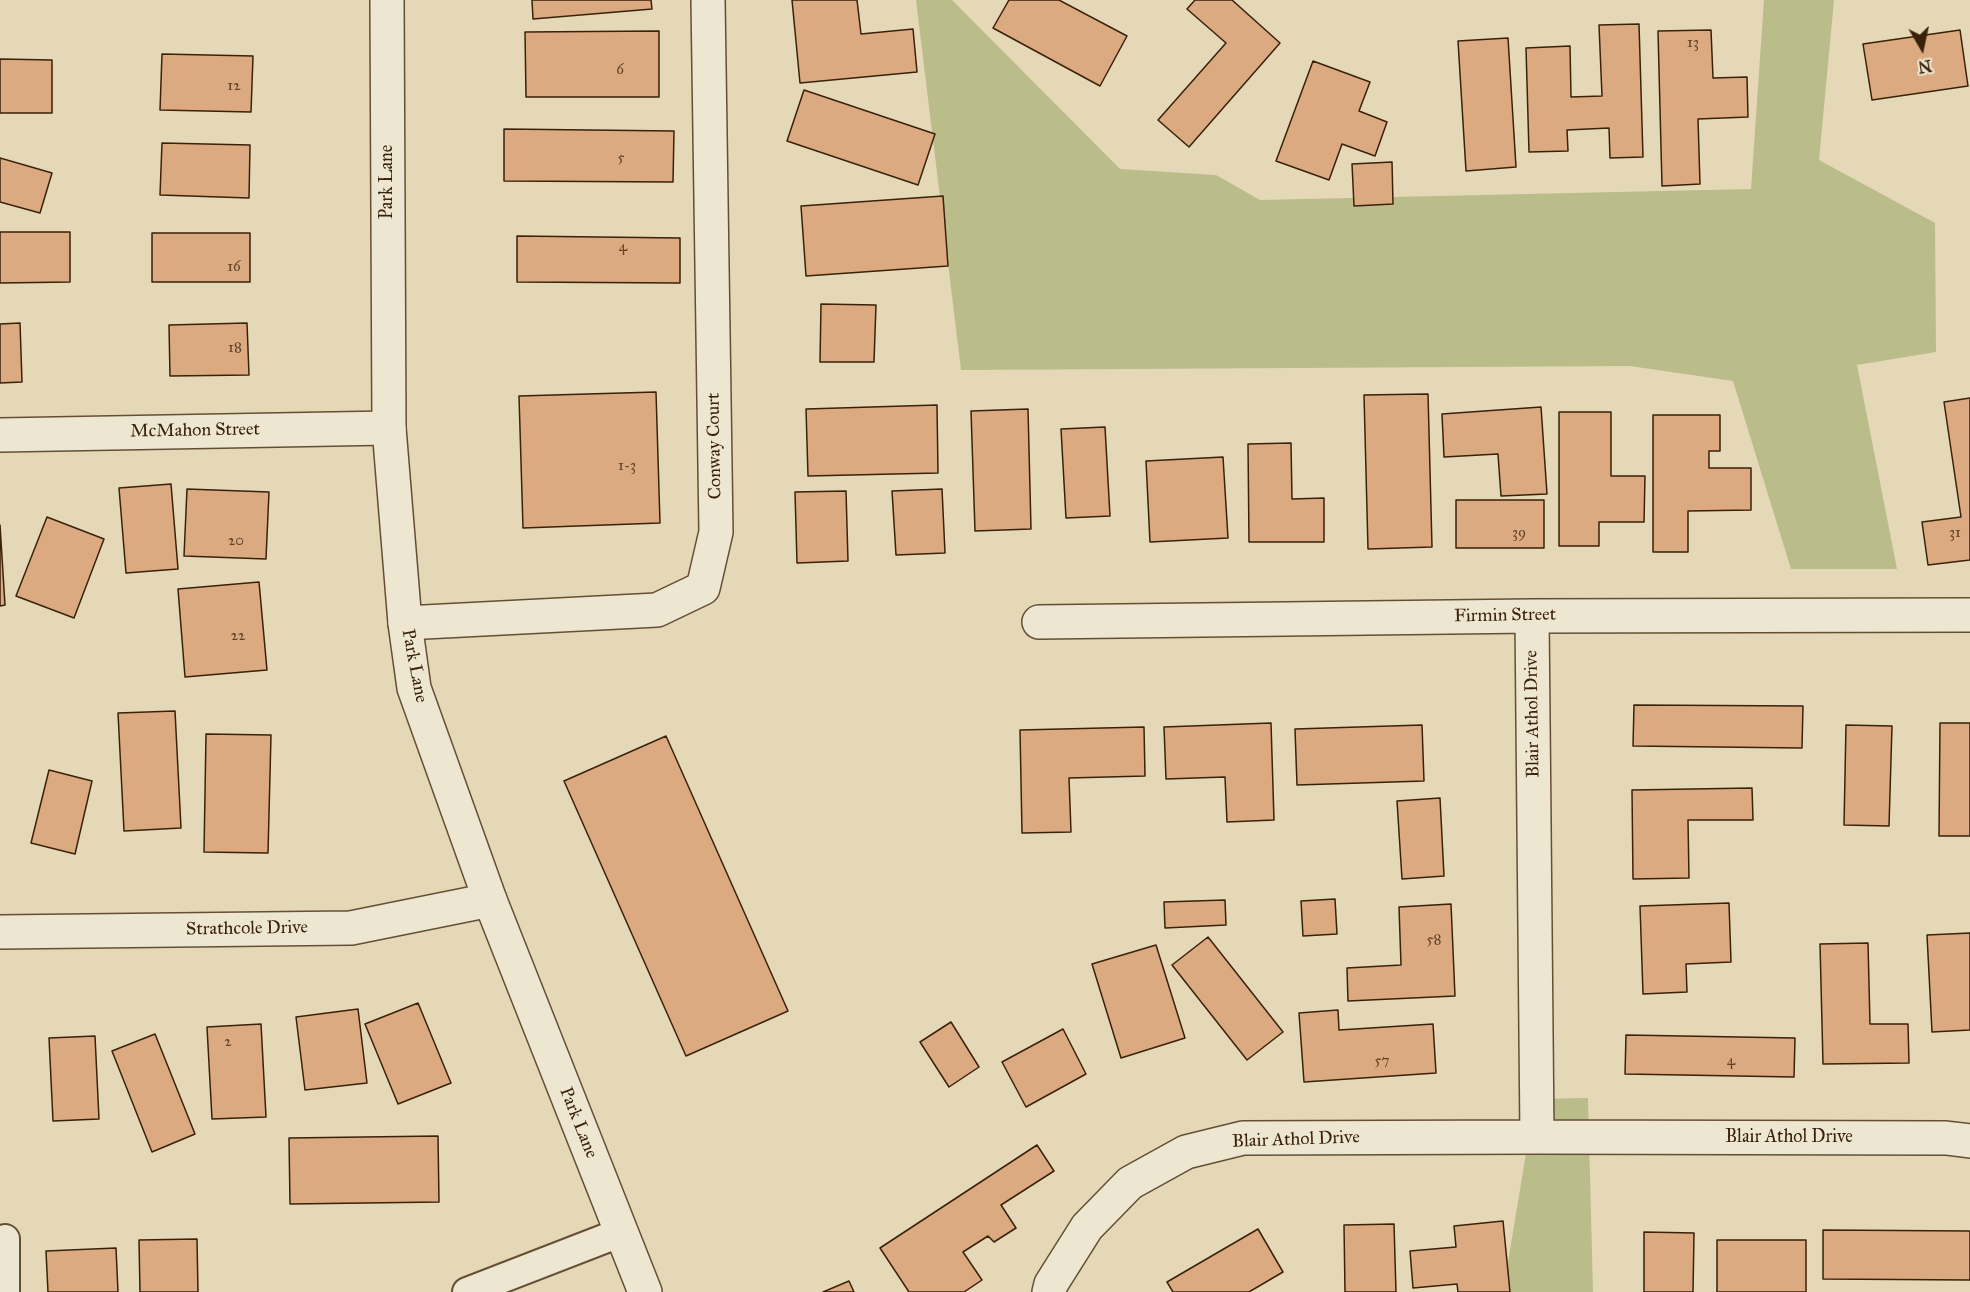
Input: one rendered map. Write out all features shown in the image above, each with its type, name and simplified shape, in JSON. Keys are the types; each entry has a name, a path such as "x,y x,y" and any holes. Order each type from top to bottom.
{"street":[{"name":"Park Lane","path":"387,0 389,428 405,624 414,688 490,900 645,1292"},
{"name":"Conway Court","path":"405,624 657,610 703,588 716,532 708,0"},
{"name":"McMahon Street","path":"0,435 389,428"},
{"name":"Firmin Street","path":"1039,622 1532,616 1970,615"},
{"name":"Blair Athol Drive","path":"1532,616 1537,1137"},
{"name":"Strathcole Drive","path":"0,932 351,928 490,900"},
{"name":"Blair Athol Drive","path":"1048,1292 1087,1227 1130,1183 1186,1152 1243,1138 1946,1138 1970,1141"},
{"path":"467,1292 622,1232"},
{"path":"5,1239 5,1292"}],"green space":[{"path":"916,0 952,0 1120,169 1216,175 1260,200 1751,189 1764,0 1834,0 1819,160 1935,223 1936,352 1857,365 1897,569 1791,569 1733,381 1630,366 961,370"},
{"path":"1588,1098 1593,1292 1503,1292 1535,1099"}],"building":[{"path":"532,0 651,0 652,9 533,19"},
{"path":"792,0 857,0 861,34 913,29 917,72 800,83"},
{"path":"1009,0 1059,0 1127,36 1100,86 993,28"},
{"path":"1195,0 1232,0 1280,43 1189,147 1158,120 1226,43 1187,9"},
{"path":"1639,24 1643,157 1610,158 1609,128 1567,130 1568,151 1529,152 1526,48 1570,46 1571,97 1602,96 1599,25"},
{"path":"1711,30 1713,78 1747,77 1748,117 1698,119 1700,184 1662,186 1658,31"},
{"path":"1960,30 1968,86 1872,100 1863,44"},
{"path":"659,31 659,97 526,97 525,32"},
{"path":"1508,38 1516,167 1466,171 1458,41"},
{"path":"162,54 253,56 251,112 160,110"},
{"path":"0,59 52,60 52,113 0,113"},
{"path":"1313,61 1370,82 1359,111 1387,122 1375,156 1342,144 1329,180 1276,161"},
{"path":"804,90 935,134 918,185 787,141"},
{"path":"504,129 674,131 673,182 504,181"},
{"path":"162,143 250,145 249,198 160,195"},
{"path":"0,158 52,173 40,213 0,202"},
{"path":"1392,162 1393,204 1354,206 1352,164"},
{"path":"943,196 948,266 806,276 801,206"},
{"path":"0,232 70,232 70,282 0,283"},
{"path":"152,233 250,233 250,282 152,282"},
{"path":"517,236 680,238 680,283 517,282"},
{"path":"821,304 876,305 874,362 820,362"},
{"path":"20,323 22,382 0,383 0,324"},
{"path":"247,323 249,375 170,376 169,325"},
{"path":"656,392 660,523 523,528 519,396"},
{"path":"1428,394 1432,547 1368,549 1364,395"},
{"path":"1970,398 1970,560 1928,565 1922,522 1961,517 1944,402"},
{"path":"937,405 938,473 808,476 806,409"},
{"path":"1541,407 1547,494 1501,496 1498,454 1444,457 1442,414"},
{"path":"1028,409 1031,529 975,531 971,411"},
{"path":"1559,412 1611,412 1611,476 1645,476 1644,522 1599,522 1599,546 1559,546"},
{"path":"1653,415 1720,415 1720,451 1709,451 1709,468 1751,468 1751,510 1688,511 1688,552 1653,552"},
{"path":"1105,427 1110,516 1066,518 1061,429"},
{"path":"1291,443 1292,499 1324,498 1324,542 1249,542 1248,444"},
{"path":"1223,457 1228,538 1150,542 1146,461"},
{"path":"171,484 178,569 126,573 119,488"},
{"path":"187,489 269,492 266,559 184,556"},
{"path":"942,489 945,553 896,555 892,491"},
{"path":"846,491 848,561 797,563 795,492"},
{"path":"1456,500 1544,500 1544,548 1456,548"},
{"path":"47,517 104,539 74,618 16,596"},
{"path":"0,525 5,605 0,606"},
{"path":"259,582 267,670 185,677 178,589"},
{"path":"1634,705 1803,706 1802,748 1633,746"},
{"path":"175,711 181,828 124,831 118,713"},
{"path":"1271,723 1274,820 1227,822 1225,777 1166,779 1164,727"},
{"path":"1940,723 1970,723 1970,836 1939,836"},
{"path":"1422,725 1424,781 1297,785 1295,729"},
{"path":"1846,725 1892,726 1889,826 1844,825"},
{"path":"1144,727 1145,776 1069,778 1071,832 1022,833 1020,730"},
{"path":"206,734 271,735 268,853 204,852"},
{"path":"666,736 788,1011 686,1056 564,781"},
{"path":"49,770 92,781 75,854 31,843"},
{"path":"1752,788 1753,820 1688,820 1689,878 1633,879 1632,790"},
{"path":"1440,798 1444,876 1402,879 1397,801"},
{"path":"1335,899 1337,934 1303,936 1301,901"},
{"path":"1225,900 1226,925 1165,928 1164,902"},
{"path":"1729,903 1731,962 1686,964 1687,992 1643,994 1640,906"},
{"path":"1451,904 1455,996 1348,1001 1347,968 1401,965 1399,907"},
{"path":"1970,933 1970,1030 1932,1032 1927,935"},
{"path":"1208,937 1283,1032 1247,1060 1172,965"},
{"path":"1868,943 1870,1024 1908,1024 1909,1063 1823,1064 1820,944"},
{"path":"1156,945 1185,1038 1121,1058 1092,964"},
{"path":"418,1003 451,1083 398,1104 365,1024"},
{"path":"358,1009 367,1083 305,1090 296,1017"},
{"path":"1338,1010 1339,1030 1433,1024 1436,1073 1304,1082 1299,1013"},
{"path":"951,1022 979,1067 949,1087 920,1042"},
{"path":"261,1024 266,1117 212,1119 207,1027"},
{"path":"1063,1029 1086,1074 1026,1107 1002,1062"},
{"path":"155,1034 195,1134 152,1152 112,1051"},
{"path":"1626,1035 1795,1038 1794,1077 1625,1074"},
{"path":"95,1036 99,1119 53,1121 49,1038"},
{"path":"438,1136 439,1202 290,1204 289,1138"},
{"path":"1037,1145 1054,1171 1001,1205 1016,1228 994,1242 988,1236 963,1252 982,1280 964,1292 909,1292 880,1248"},
{"path":"1503,1221 1510,1292 1458,1292 1457,1284 1413,1288 1410,1251 1456,1247 1454,1226"},
{"path":"1394,1224 1396,1292 1345,1292 1344,1225"},
{"path":"1258,1229 1283,1272 1249,1292 1173,1292 1167,1282"},
{"path":"1823,1230 1970,1231 1970,1280 1823,1279"},
{"path":"1644,1232 1694,1233 1693,1292 1644,1292"},
{"path":"197,1239 198,1292 140,1292 139,1240"},
{"path":"1717,1240 1806,1240 1806,1292 1717,1292"},
{"path":"116,1248 118,1292 48,1292 46,1251"},
{"path":"849,1281 854,1292 823,1292"}]}
